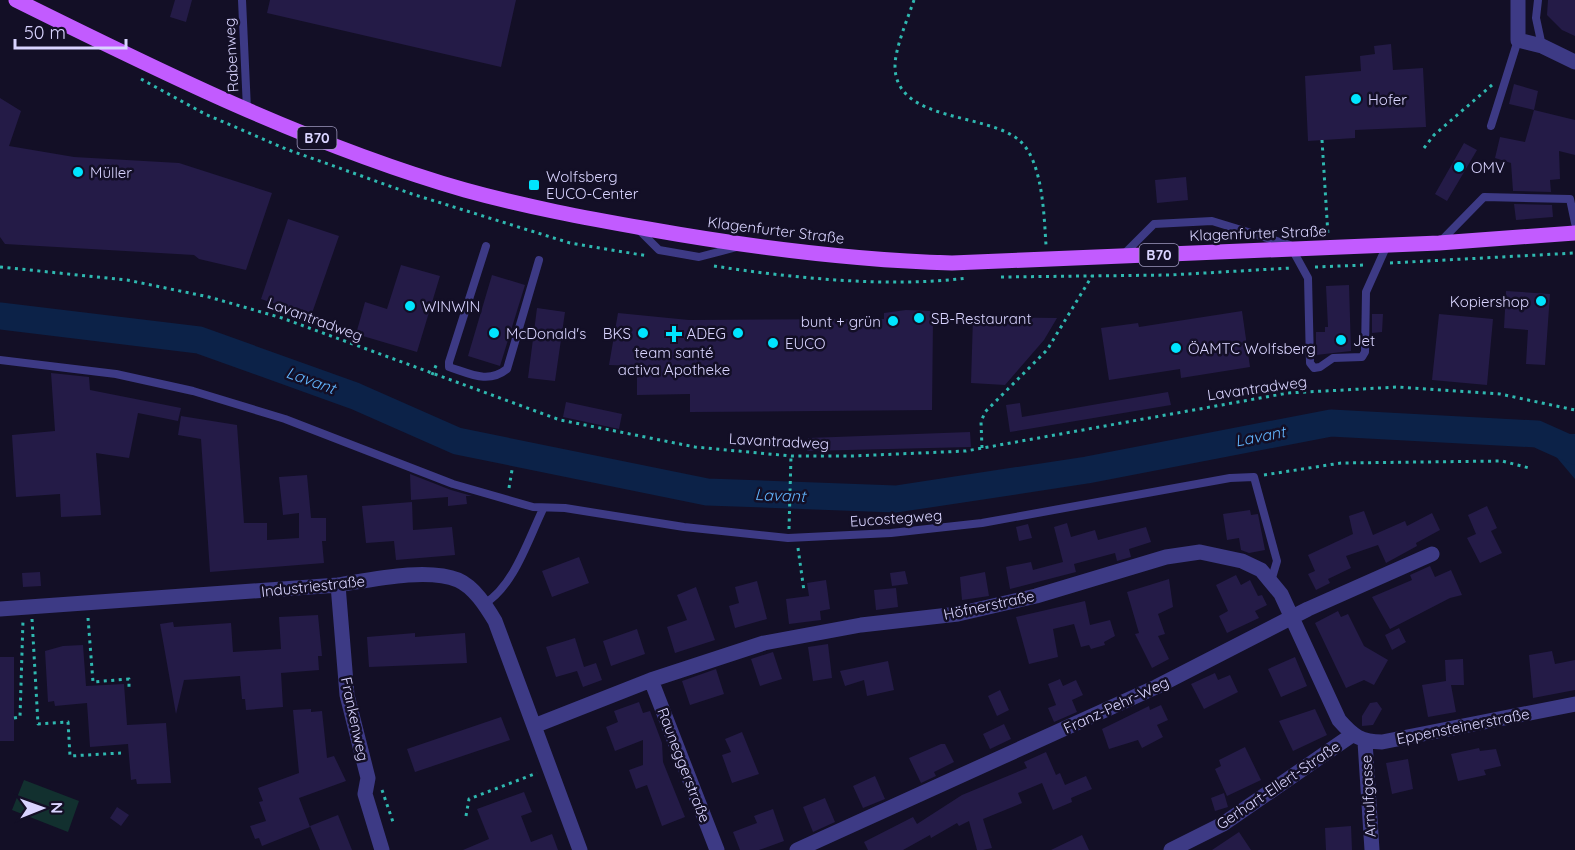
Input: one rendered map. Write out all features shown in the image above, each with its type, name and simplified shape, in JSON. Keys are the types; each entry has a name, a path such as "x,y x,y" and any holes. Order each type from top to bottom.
{"main road":[{"name":"Klagenfurter Straße","path":"16,0 307,135 462,189 570,216 743,246 892,261 952,263 1439,243 1575,233"}],"street":[{"path":"1518,0 1518,40 1542,46 1575,62"},
{"name":"Höfnerstraße","path":"534,726 651,680 764,643 861,625 958,614 1035,596 1100,575 1200,552 1242,561 1262,570 1281,594 1339,720 1358,739"},
{"name":"Franz-Pehr-Weg","path":"797,850 1156,687 1347,591 1432,554"},
{"name":"Industriestraße","path":"0,609 338,585 386,578 442,576 466,585 484,604 495,621 580,850"},
{"name":"Frankenweg","path":"338,585 347,695 368,778 365,794 382,850"},
{"name":"Rauneggerstraße","path":"651,680 717,850"},
{"name":"Eppensteinerstraße","path":"1358,739 1382,742 1575,704"},
{"name":"Gerhart-Ellert-Straße","path":"1171,850 1223,824 1358,739"},
{"name":"Arnulfgasse","path":"1358,739 1372,850"}],"lane":[{"name":"Rabenweg","path":"242,0 247,109"},
{"path":"1538,0 1536,18 1542,46"},
{"path":"1491,126 1518,40"},
{"path":"1439,243 1484,197 1573,199 1575,223"},
{"path":"1121,256 1154,224 1212,222 1298,249 1302,268 1308,278 1309,352 1310,363 1314,368 1320,367 1333,358 1362,357 1365,352 1366,292 1387,245"},
{"path":"486,246 449,362 449,367 484,378 496,377 507,369 539,260"},
{"name":"Eucostegweg","path":"0,360 116,374 192,391 285,419 453,484 543,509 566,508 684,527 793,537 891,533 982,523 1230,478 1254,477"},
{"path":"1254,477 1277,561 1271,582"},
{"path":"484,604 496,597 508,578 543,509"}],"path":[{"path":"914,0 895,64 897,80 908,97 922,106 1006,131 1021,141 1030,154 1039,179 1047,259"},
{"path":"138,77 205,114 286,148 412,194 570,243 657,257"},
{"path":"1424,148 1434,135 1468,105 1498,80 1507,78"},
{"path":"1322,140 1330,267"},
{"path":"990,278 1330,267 1575,253"},
{"path":"714,266 890,282 938,282 971,278"},
{"name":"Lavantradweg","path":"0,267 127,280 209,297 282,318 432,375 560,420 696,447 791,456 852,456 982,448 1257,398 1334,390 1398,387 1471,390 1500,393 1575,410"},
{"path":"982,448 981,422 985,412 1047,350 1092,276"},
{"path":"432,375 439,359"},
{"path":"791,456 793,537 804,591"},
{"path":"1254,477 1341,464 1502,462 1529,468"},
{"path":"506,499 512,470"},
{"path":"87,604 93,682 129,679 129,689"},
{"path":"14,718 20,717 28,608"},
{"path":"28,608 38,724 68,722 70,756 121,753"},
{"path":"466,816 469,799 550,768"},
{"path":"368,778 379,781 393,822"}],"green space":[{"path":"24,780 79,801 68,832 12,810"}],"water":[{"path":"1537,434 1575,434 1575,479"}],"building":[{"path":"175,0 192,0 186,22 170,17"},
{"path":"270,0 516,0 501,67 267,13"},
{"path":"1548,0 1575,0 1575,36 1562,30 1547,15"},
{"path":"1391,44 1393,70 1423,68 1426,127 1355,130 1355,138 1308,141 1305,76 1361,71 1360,56 1375,54 1374,46"},
{"path":"1514,84 1538,91 1534,110 1509,104"},
{"path":"0,98 21,111 9,146 74,157 179,163 272,193 246,270 199,259 194,255 5,244 0,237"},
{"path":"1534,110 1575,120 1575,155 1559,151 1560,179 1550,180 1551,192 1513,191 1511,163 1495,158 1500,137 1525,142"},
{"name":"OMV","path":"1464,143 1477,150 1447,201 1435,194"},
{"path":"1186,177 1188,200 1157,203 1155,180"},
{"path":"1514,204 1552,205 1553,217 1516,220"},
{"path":"288,219 339,236 311,316 261,299"},
{"name":"WINWIN","path":"401,265 440,276 417,352 356,334 365,302 387,309"},
{"name":"McDonald's","path":"492,275 525,285 500,366 468,356"},
{"path":"1349,285 1351,351 1316,355 1316,332 1325,332 1325,327 1328,327 1326,286"},
{"path":"1506,291 1550,294 1545,365 1526,364 1528,330 1504,328"},
{"path":"537,308 565,312 555,381 528,378"},
{"name":"EUCO","path":"906,310 930,311 933,320 932,410 690,412 690,394 637,395 637,366 609,365 618,313 689,320 884,319 884,313"},
{"name":"ÖAMTC Wolfsberg","path":"1242,311 1250,367 1181,378 1180,369 1109,380 1101,328 1138,323 1139,327"},
{"path":"1372,314 1383,314 1382,332 1372,333"},
{"path":"1439,314 1493,319 1487,385 1432,380"},
{"path":"973,317 1057,318 1044,340 1005,385 971,383"},
{"path":"51,373 89,377 90,390 181,408 178,421 138,413 129,458 96,453 101,515 61,517 60,494 16,497 12,435 55,431"},
{"path":"1168,392 1171,405 1010,432 1006,405 1020,403 1022,417"},
{"path":"566,402 622,414 619,429 563,417"},
{"path":"181,416 237,425 244,523 267,523 267,540 299,538 299,513 283,515 279,477 307,475 311,518 326,518 326,541 322,541 324,563 210,572 201,439 178,435"},
{"path":"970,432 971,447 807,451 808,438"},
{"path":"410,474 472,496 466,496 467,504 448,506 448,497 411,500"},
{"path":"412,502 413,530 452,527 455,555 396,560 394,541 366,543 362,506"},
{"path":"1487,506 1497,528 1491,531 1502,553 1480,563 1467,538 1476,534 1468,515"},
{"path":"1250,510 1251,515 1258,514 1265,550 1249,553 1241,550 1239,538 1227,540 1223,514"},
{"path":"1364,511 1373,535 1405,521 1407,526 1432,513 1440,530 1386,563 1378,545 1346,556 1351,568 1328,579 1330,583 1316,590 1308,574 1315,571 1308,555 1353,534 1349,516"},
{"path":"1067,523 1071,537 1095,530 1098,540 1146,527 1151,542 1129,549 1131,557 1117,561 1115,553 1074,564 1076,572 1010,589 1006,567 1031,562 1033,570 1063,562 1054,527"},
{"path":"1028,524 1032,538 1019,541 1016,527"},
{"path":"579,557 589,583 552,597 542,571"},
{"path":"1430,566 1435,577 1451,570 1462,595 1450,598 1390,629 1372,597 1412,580 1410,575"},
{"path":"905,571 908,584 892,586 890,573"},
{"path":"40,572 41,586 23,587 22,573"},
{"path":"985,572 989,596 962,600 960,577"},
{"path":"1236,575 1241,585 1250,580 1258,596 1262,595 1267,605 1255,611 1259,618 1227,633 1219,616 1228,611 1216,585"},
{"path":"1169,579 1173,607 1158,614 1165,634 1158,636 1169,659 1152,668 1135,634 1139,633 1127,592"},
{"path":"826,580 830,609 820,611 821,620 789,624 786,599 809,596 807,583"},
{"path":"757,581 767,619 735,628 729,606 739,603 735,587"},
{"path":"696,587 715,640 675,653 667,627 687,620 677,595"},
{"path":"896,588 898,607 876,610 874,590"},
{"path":"1085,601 1090,625 1110,620 1115,636 1104,642 1105,645 1091,649 1089,645 1081,647 1074,624 1053,629 1058,657 1029,664 1016,617"},
{"path":"1338,611 1341,617 1348,614 1364,646 1388,660 1374,685 1364,680 1346,688 1315,623"},
{"path":"318,615 322,656 318,656 319,670 281,673 283,707 246,710 245,699 242,699 240,676 184,680 176,714 160,624 173,622 174,627 231,623 233,652 281,649 279,617"},
{"path":"1399,628 1406,642 1392,650 1385,635"},
{"path":"637,629 645,654 611,666 603,641"},
{"path":"415,633 415,637 465,633 467,663 369,667 367,637"},
{"path":"575,638 584,667 596,663 602,680 583,687 577,671 556,677 546,647"},
{"path":"828,644 832,678 813,681 808,647"},
{"path":"83,645 86,686 124,684 127,725 166,723 171,783 137,784 136,779 131,780 128,744 90,747 87,703 55,706 54,701 48,702 45,651 63,646"},
{"path":"1552,651 1555,664 1575,660 1575,690 1533,698 1529,655"},
{"path":"773,652 782,679 760,686 751,659"},
{"path":"0,657 14,657 14,741 0,741"},
{"path":"1295,657 1307,686 1281,697 1268,669"},
{"path":"1463,659 1464,685 1451,685 1456,712 1428,717 1422,685 1446,681 1445,660"},
{"path":"888,661 894,690 867,696 864,680 845,686 840,671"},
{"path":"716,669 724,694 690,705 682,681"},
{"path":"1215,673 1218,680 1230,675 1238,692 1204,709 1191,684"},
{"path":"1060,679 1063,686 1076,680 1083,695 1072,700 1077,712 1054,722 1048,708 1056,705 1048,684"},
{"path":"1000,690 1009,710 997,716 988,696"},
{"path":"639,702 643,713 650,711 662,743 663,762 685,817 662,826 647,785 636,789 629,770 643,765 643,740 615,751 606,727 618,722 614,711"},
{"path":"1377,702 1382,709 1373,725 1362,726 1362,716 1370,703"},
{"path":"1161,705 1168,720 1157,725 1163,737 1142,748 1138,740 1109,749 1102,729 1149,706 1150,710"},
{"path":"311,709 311,712 322,711 327,758 334,756 346,781 299,798 310,827 262,846 259,838 255,839 250,826 266,821 259,802 263,801 258,788 299,773 293,710"},
{"path":"1315,709 1327,735 1293,751 1279,721"},
{"path":"501,717 510,740 415,772 407,749"},
{"path":"1004,724 1011,739 990,749 983,734"},
{"path":"742,732 759,774 732,783 722,755 731,752 725,739"},
{"path":"945,744 954,762 934,772 936,776 921,783 909,758"},
{"path":"1245,747 1261,780 1227,796 1215,769 1221,766 1219,760"},
{"path":"1479,748 1480,751 1496,749 1501,766 1484,770 1486,775 1458,781 1451,754"},
{"path":"1046,752 1056,775 1060,773 1065,785 1086,776 1092,789 1071,798 1072,802 1053,810 1042,783 1018,793 1022,803 983,819 992,848 977,850 969,821 959,826 957,823 903,850 868,850 864,842 913,817 917,824 962,795 1027,768 1024,762"},
{"path":"1408,759 1413,789 1392,794 1386,763"},
{"path":"875,776 885,799 863,808 853,786"},
{"path":"524,792 532,812 521,816 531,842 552,834 558,850 463,850 489,839 477,809"},
{"path":"1224,793 1228,807 1215,811 1211,798"},
{"path":"825,798 835,822 813,832 803,807"},
{"path":"117,807 129,815 121,826 110,818"},
{"path":"773,809 784,841 759,850 740,850 733,832 757,823 754,816"},
{"path":"338,815 352,850 320,850 310,826"},
{"path":"1351,826 1352,850 1326,850 1325,828"},
{"path":"1239,832 1251,850 1212,850"},
{"path":"1082,835 1089,850 1051,850"}],"waterway":[{"name":"Lavant","path":"0,316 199,340 355,396 457,441 707,492 896,499 1087,470 1331,423 1537,434 1575,451"}],"place":[{"name":"Hofer","path":"1356,99"},
{"name":"OMV","path":"1459,167"},
{"name":"Müller","path":"78,172"},
{"name":"Wolfsberg EUCO-Center","path":"534,185"},
{"name":"Kopiershop","path":"1541,301"},
{"name":"WINWIN","path":"410,306"},
{"name":"SB-Restaurant","path":"919,318"},
{"name":"bunt + grün","path":"893,321"},
{"name":"McDonald's","path":"494,333"},
{"name":"BKS","path":"643,333"},
{"name":"ADEG","path":"738,333"},
{"name":"team santé activa Apotheke","path":"674,334"},
{"name":"Jet","path":"1341,340"},
{"name":"EUCO","path":"773,343"},
{"name":"ÖAMTC Wolfsberg","path":"1176,348"}]}
